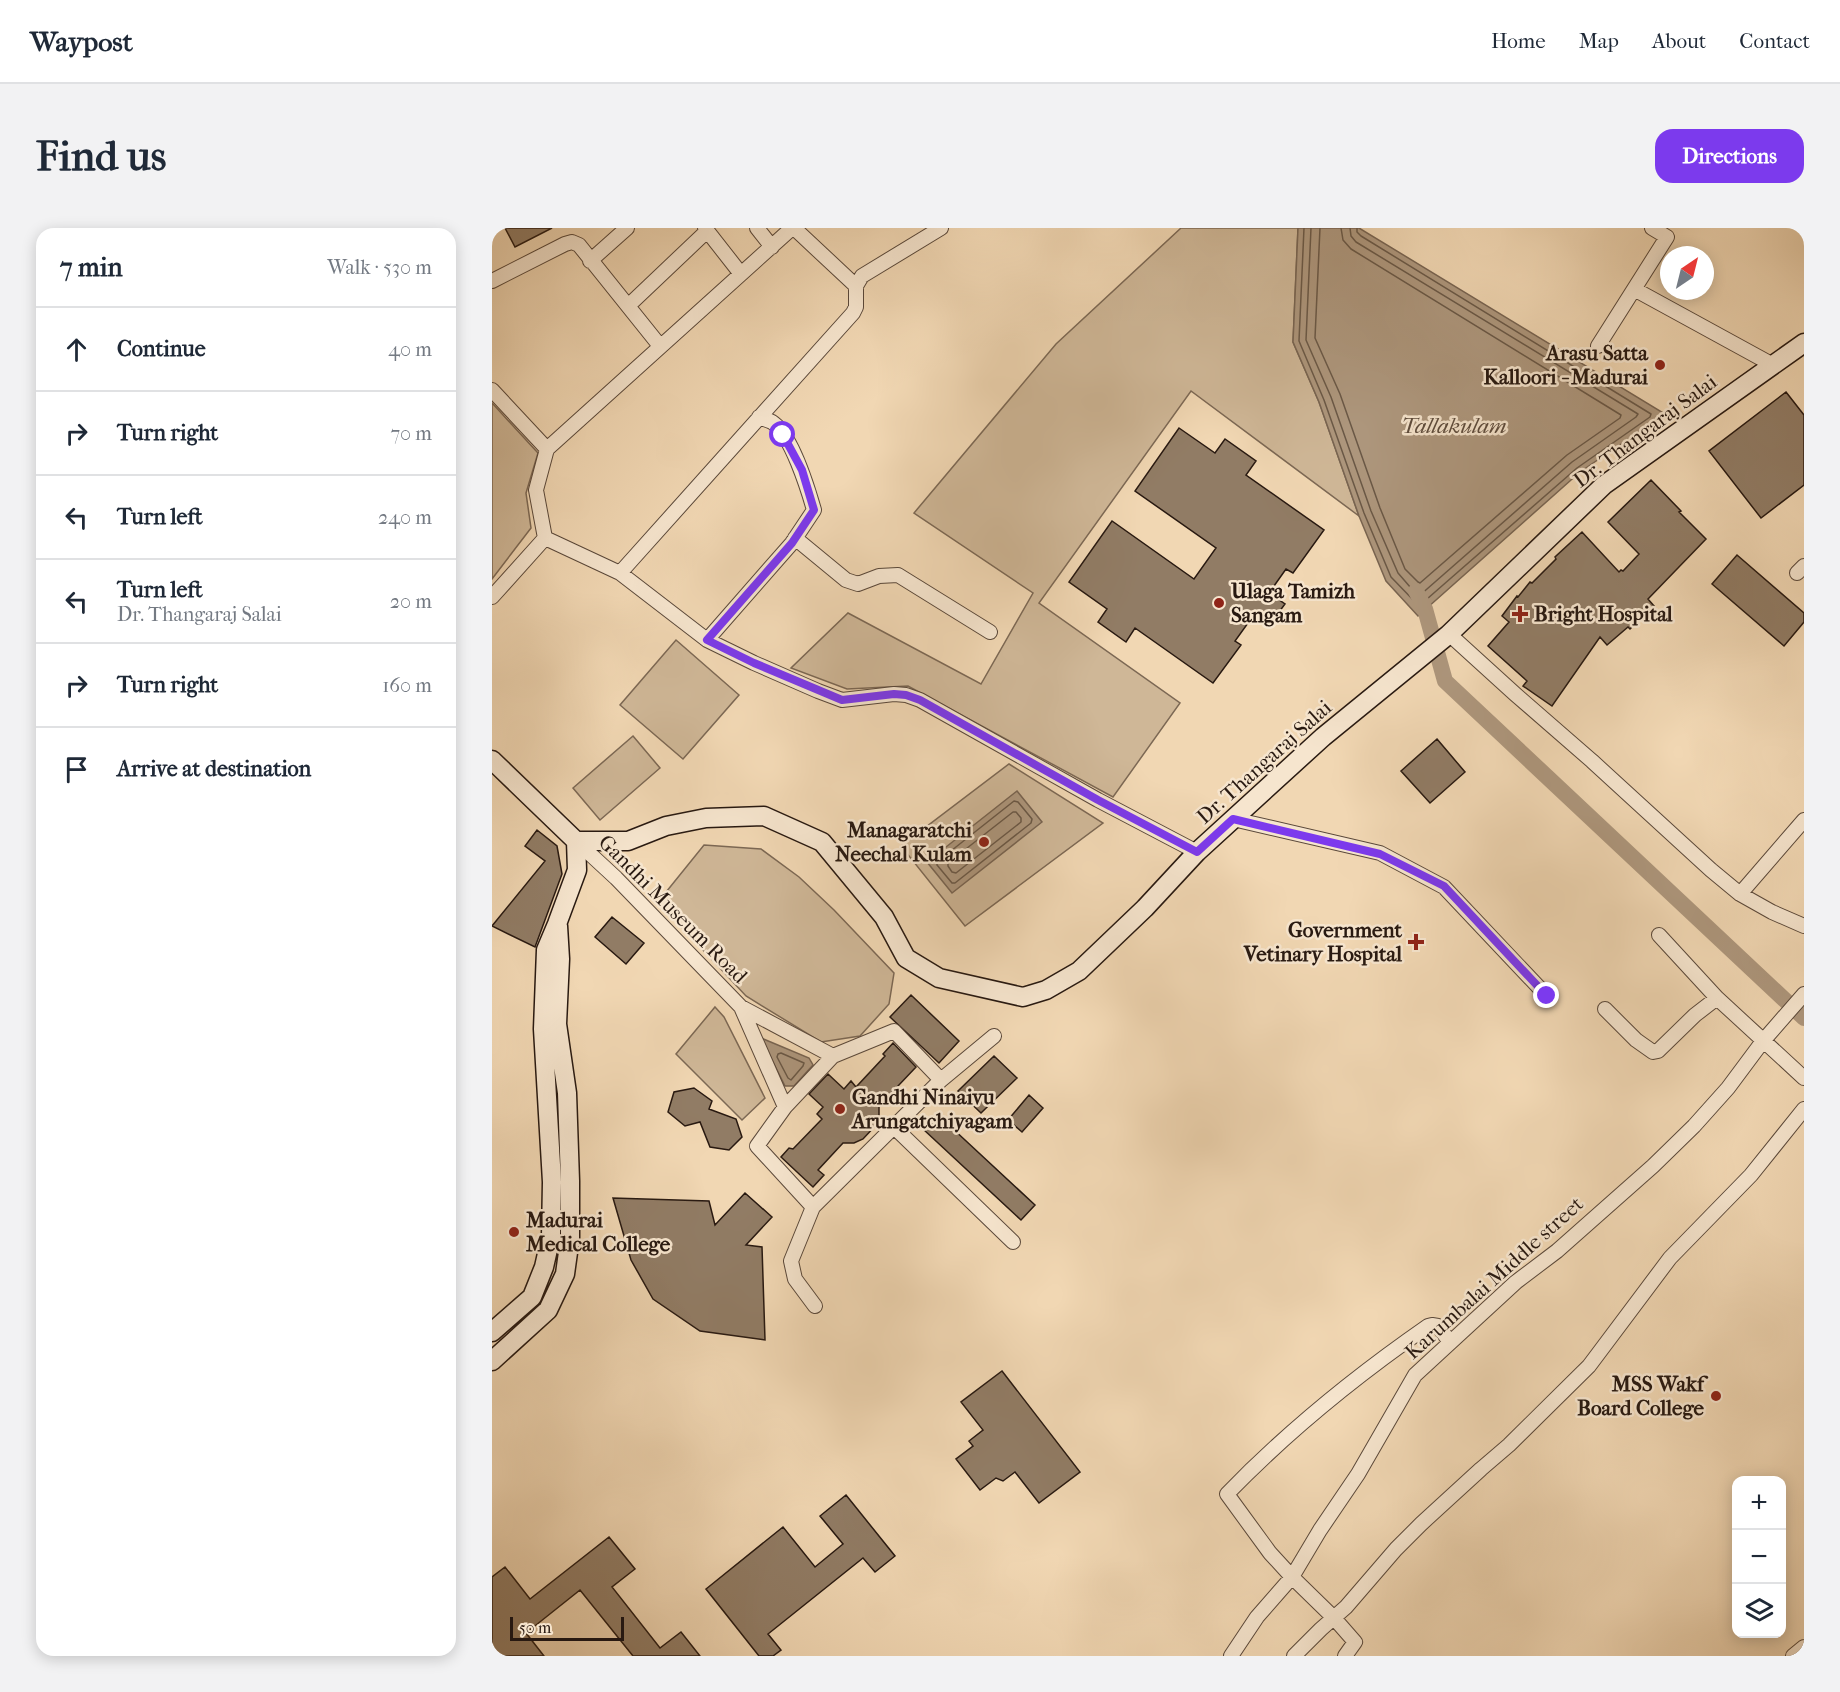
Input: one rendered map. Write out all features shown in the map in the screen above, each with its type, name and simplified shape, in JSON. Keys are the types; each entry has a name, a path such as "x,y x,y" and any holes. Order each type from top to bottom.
{"street":[{"path":"590,261 627,228"},
{"path":"757,228 772,247"},
{"path":"545,538 536,490 547,449 793,228 856,286"},
{"path":"620,573 853,313 856,307 856,286 862,276 940,228"},
{"path":"1598,346 1666,237 1652,228"},
{"path":"628,306 706,229 741,274"},
{"path":"492,281 572,242 579,245 660,346"},
{"path":"1634,289 1773,365"},
{"name":"Dr. Thangaraj Salai","path":"576,841 628,842 666,826 706,818 764,816 822,842 884,916 906,958 939,978 1023,997 1046,990 1079,971 1145,908 1197,852 1323,737 1449,634 1604,485 1804,343"},
{"path":"492,390 547,449"},
{"path":"707,640 795,538 814,510 802,470 783,435 774,423 759,417"},
{"path":"545,538 620,573 707,640 754,663 842,700 894,694 920,700 1098,800 1197,852"},
{"path":"492,597 545,538"},
{"path":"795,538 846,580 858,584 879,576 898,575 990,632"},
{"path":"1449,634 1740,894 1804,926"},
{"path":"492,760 576,841 577,870 546,950 543,1029 552,1182 551,1236 544,1267 532,1298 492,1332"},
{"path":"1233,819 1380,854 1444,886 1547,996"},
{"path":"1740,894 1804,820"},
{"name":"Gandhi Museum Road","path":"576,841 616,878 741,1007 833,1056"},
{"path":"492,1361 548,1310 565,1274 570,1238 570,1181 567,1093 557,1024 560,959 557,924"},
{"path":"1659,935 1717,998 1804,1078"},
{"path":"1605,1009 1636,1040 1653,1052 1658,1051 1717,998"},
{"name":"Karumbalai Middle street","path":"1231,1656 1257,1617 1292,1577 1358,1474 1415,1375 1516,1282 1557,1251 1653,1166 1694,1126 1801,998"},
{"name":"Gandhi Museum Road","path":"741,1007 785,1107"},
{"path":"813,1207 757,1146 785,1107 833,1056 894,1030 941,1080"},
{"path":"815,1306 795,1279 791,1261 813,1207 941,1080 994,1036"},
{"path":"1293,1656 1346,1607 1421,1524 1509,1446 1589,1366 1670,1258 1750,1175 1804,1109"},
{"path":"894,1127 1013,1242"},
{"path":"1345,1656 1355,1642 1270,1553 1227,1494 1267,1455 1344,1388 1408,1340 1432,1324 1438,1326 1450,1342"},
{"path":"1793,1656 1804,1647"}],"shaded area":[{"path":"1181,228 1298,228 1293,342 1319,402 1359,516 1191,391 1039,603 1180,703 1113,797 908,686 847,689 791,668 848,613 981,684 1033,593 914,513 1056,344"},
{"path":"492,403 538,453 526,493 531,528 492,579"},
{"path":"676,640 739,695 683,759 620,705"},
{"path":"633,736 660,768 600,820 573,788"},
{"path":"1009,764 1103,823 965,926 901,846"},
{"path":"704,845 761,849 799,877 894,973 889,1004 860,1036 821,1042 746,996 658,902"},
{"path":"715,1007 724,1017 765,1098 742,1120 676,1054"}],"water":[{"name":"Tallakulam","path":"1298,228 1359,228 1665,414 1580,472 1418,616 1386,581 1359,516 1319,402 1293,342"},
{"name":"Managaratchi Neechal Kulam","path":"1017,791 1042,822 952,893 927,862"},
{"path":"761,1038 809,1058 813,1065 794,1086 785,1086"}],"building":[{"path":"505,228 552,228 515,247"},
{"path":"1786,392 1804,415 1804,485 1761,518 1709,451"},
{"path":"1179,428 1215,453 1225,439 1256,461 1246,475 1324,530 1293,573 1286,569 1269,593 1285,604 1268,627 1253,616 1235,641 1241,645 1213,683 1135,628 1126,642 1098,622 1107,609 1069,582 1112,521 1194,579 1216,548 1135,491"},
{"path":"1651,480 1706,539 1648,599 1654,606 1630,629 1628,627 1607,645 1600,637 1552,706 1523,686 1527,681 1488,646 1509,622 1502,616 1517,596 1582,532 1619,572 1623,571 1639,554 1608,522"},
{"path":"1737,555 1804,613 1804,622 1784,646 1712,584"},
{"path":"1437,739 1465,772 1430,803 1401,771"},
{"path":"537,830 557,846 562,874 535,947 492,926 545,861 525,846"},
{"path":"612,917 644,943 626,964 595,937"},
{"path":"911,995 959,1041 939,1063 890,1017"},
{"path":"893,1043 916,1067 879,1106 876,1125 863,1139 854,1143 843,1143 818,1170 824,1175 813,1187 781,1157 789,1148 793,1149 822,1119 817,1114 823,1107 809,1094 828,1074 844,1089 851,1081 856,1087 885,1056 883,1054"},
{"path":"994,1056 1017,1078 981,1113 958,1091"},
{"path":"694,1088 712,1101 709,1109 736,1119 742,1137 729,1150 710,1147 700,1122 685,1126 668,1112 674,1092"},
{"path":"1029,1095 1043,1108 1022,1132 1008,1120"},
{"path":"937,1114 1035,1205 1021,1220 923,1129"},
{"path":"745,1193 772,1217 746,1245 762,1247 765,1340 700,1331 653,1299 631,1260 613,1198 709,1201 715,1225"},
{"path":"1002,1371 1080,1472 1039,1503 1015,1472 1003,1481 996,1478 980,1490 956,1459 973,1446 969,1441 983,1430 961,1402"},
{"path":"846,1495 895,1556 875,1572 863,1558 768,1634 781,1650 773,1656 759,1656 706,1589 783,1527 815,1567 843,1544 820,1516"},
{"path":"609,1537 635,1569 612,1587 660,1648 681,1632 700,1656 633,1656 580,1590 526,1633 544,1656 492,1656 492,1577 505,1567 530,1599"}],"waterway":[{"path":"1416,591 1425,609 1445,681 1804,1018"}],"place":[{"name":"Arasu Satta Kalloori - Madurai","path":"1660,365"},
{"name":"Ulaga Tamizh Sangam","path":"1219,603"},
{"name":"Bright Hospital","path":"1520,614"},
{"name":"Managaratchi Neechal Kulam","path":"984,842"},
{"name":"Government Vetinary Hospital","path":"1416,942"},
{"name":"Gandhi Ninaivu Arungatchiyagam","path":"840,1109"},
{"name":"Madurai Medical College","path":"514,1232"},
{"name":"MSS Wakf Board College","path":"1716,1396"}],"route":[{"path":"783,435 802,470 814,510 792,543 707,640 754,663 842,700 894,694 920,700 1098,800 1197,852 1233,819 1380,854 1444,886 1547,996"}]}
